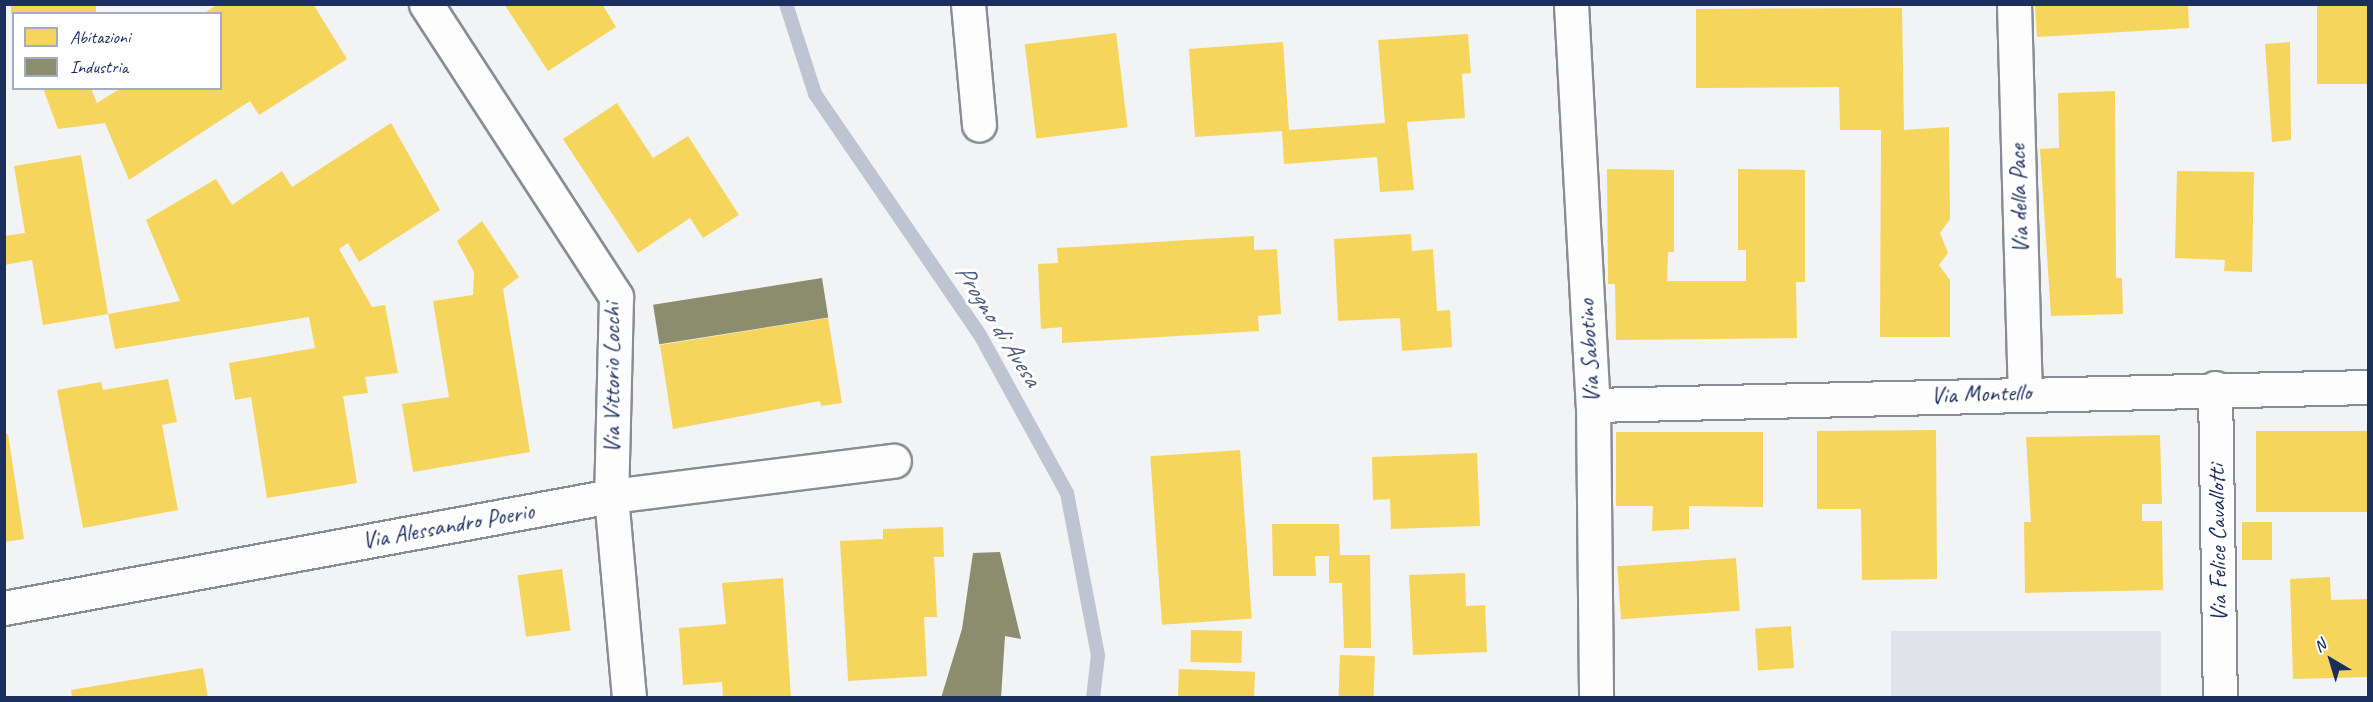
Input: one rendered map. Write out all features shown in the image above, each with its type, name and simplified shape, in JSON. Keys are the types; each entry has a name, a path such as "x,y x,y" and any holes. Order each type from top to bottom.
{"street":[{"name":"Via Vittorio Locchi","path":"426,4 616,297 611,496 628,698"},
{"path":"968,4 979,125"},
{"name":"Via Sabotino","path":"1571,4 1593,405 1596,698"},
{"name":"Via della Pace","path":"2014,4 2025,393"},
{"name":"Via Montello","path":"1593,405 2215,388 2368,387"},
{"name":"Via Felice Cavallotti","path":"2215,388 2220,698"},
{"name":"Via Alessandro Poerio","path":"4,608 611,496 894,461"}],"shaded area":[{"path":"1891,631 2161,631 2161,697 1891,697"}],"building: Abitazioni":[{"path":"11,4 96,4 96,12 12,12 11,14"},
{"path":"218,4 313,4 347,59 259,115 250,101 129,180 105,123 58,129 44,90 92,90 97,103 118,90 222,90 222,12 206,12"},
{"path":"504,4 602,4 616,27 548,71"},
{"path":"2317,4 2368,4 2368,84 2317,84"},
{"path":"2035,5 2188,5 2189,28 2037,37"},
{"path":"1902,8 1904,130 1949,127 1950,219 1940,233 1948,253 1939,265 1950,280 1950,337 1880,337 1881,130 1840,130 1839,87 1696,88 1696,9"},
{"path":"1116,33 1128,127 1036,139 1025,44"},
{"path":"1468,34 1471,73 1462,74 1465,118 1407,122 1414,190 1380,192 1377,157 1284,164 1282,131 1195,137 1189,49 1283,42 1289,130 1385,123 1378,40"},
{"path":"2290,42 2291,140 2272,142 2265,44"},
{"path":"2115,91 2116,278 2122,278 2123,314 2051,316 2040,149 2059,148 2058,93"},
{"path":"617,103 653,158 688,136 739,215 703,238 690,218 638,253 563,139"},
{"path":"391,123 440,210 359,262 348,243 339,249 372,307 385,305 398,373 365,377 368,393 343,396 357,483 267,498 251,397 235,400 229,363 315,348 309,317 115,349 108,314 180,301 146,220 216,179 232,205 282,171 292,187"},
{"path":"81,155 108,314 43,325 32,260 4,265 4,236 25,233 14,166"},
{"path":"1607,169 1674,170 1674,252 1668,252 1667,281 1746,281 1746,250 1738,250 1738,169 1805,170 1805,282 1796,282 1797,338 1616,340 1615,284 1608,284"},
{"path":"2177,171 2254,172 2252,272 2224,271 2225,260 2175,258"},
{"path":"482,221 519,277 503,289 530,452 413,472 402,404 449,397 433,301 473,295 474,272 457,241"},
{"path":"1411,234 1412,251 1433,249 1437,311 1450,310 1452,347 1402,351 1400,318 1338,321 1334,239"},
{"path":"1254,236 1254,250 1277,249 1281,314 1258,316 1259,331 1062,343 1062,327 1041,329 1038,264 1058,263 1057,248"},
{"path":"828,318 842,403 821,406 820,401 673,429 660,345"},
{"path":"168,379 177,422 162,425 178,510 83,528 57,390 101,382 103,390"},
{"path":"1936,430 1937,579 1862,580 1861,509 1817,509 1817,431"},
{"path":"2256,431 2368,431 2368,512 2256,512"},
{"path":"1616,432 1763,432 1763,507 1689,506 1689,529 1652,531 1653,506 1616,506"},
{"path":"8,434 24,539 4,542 4,435"},
{"path":"2160,435 2162,504 2142,504 2142,521 2162,521 2163,590 2025,593 2024,522 2031,522 2026,437"},
{"path":"1240,450 1252,619 1162,625 1150,456"},
{"path":"1477,453 1480,526 1391,529 1390,499 1373,500 1372,457"},
{"path":"2242,522 2272,522 2272,560 2242,560"},
{"path":"1272,524 1339,524 1340,555 1370,555 1371,648 1344,648 1342,583 1329,583 1329,556 1315,556 1316,576 1273,576"},
{"path":"943,527 944,557 934,557 937,617 924,617 927,676 848,681 840,541 883,539 883,529"},
{"path":"1736,558 1740,611 1621,619 1617,566"},
{"path":"562,569 571,630 526,637 517,575"},
{"path":"1465,573 1466,606 1485,605 1487,652 1413,655 1409,575"},
{"path":"2330,577 2331,600 2368,599 2368,677 2293,679 2290,579"},
{"path":"783,578 791,698 723,698 722,682 683,685 679,628 726,624 722,583"},
{"path":"1791,626 1794,668 1758,670 1755,629"},
{"path":"1191,630 1242,631 1241,663 1190,662"},
{"path":"1340,655 1375,656 1374,698 1338,698"},
{"path":"203,668 208,698 72,698 71,690"},
{"path":"1179,669 1255,672 1254,698 1178,698"}],"building: Industria":[{"path":"822,278 828,318 659,344 653,305"},
{"path":"1000,552 1021,639 1005,636 1001,698 941,698 962,629 973,553"}],"waterway":[{"name":"Progno di Avesa","path":"786,4 815,94 980,335 1067,493 1098,655 1093,698"}]}
